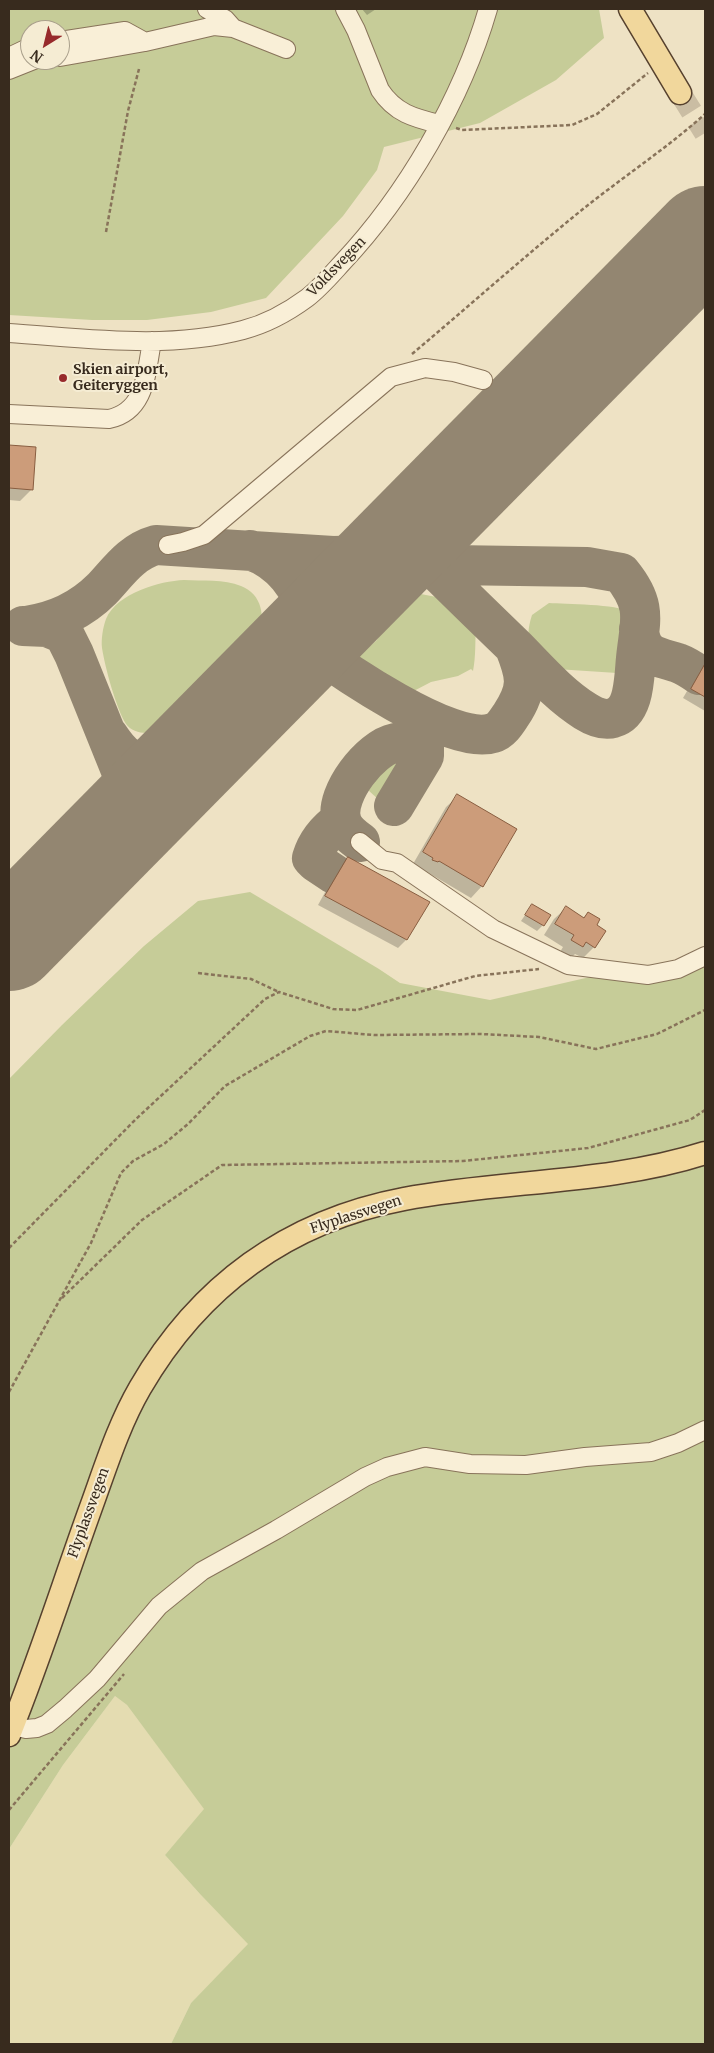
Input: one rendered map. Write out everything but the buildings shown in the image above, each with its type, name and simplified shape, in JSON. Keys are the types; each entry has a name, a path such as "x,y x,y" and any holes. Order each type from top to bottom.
{"main road":[{"path":"630,9 680,93 641,9"},
{"name":"Flyplassvegen","path":"11,1730 94,1499 128,1412 139,1390 168,1344 204,1302 227,1281 248,1264 293,1237 323,1223 368,1208 402,1200 484,1187 627,1173 655,1168 705,1153"}],"street":[{"path":"207,9 225,19 232,28"},
{"path":"345,9 356,30 380,90 386,99 395,109 412,118 439,124"},
{"name":"Voldsvegen","path":"9,333 152,341 218,335 243,330 269,321 308,298 368,233 399,192 452,98 480,34 488,9"},
{"path":"70,55 146,42 214,26 232,28 286,49"},
{"path":"70,39 125,31 146,42"},
{"path":"9,414 109,419 122,416 138,399 145,377 152,341"},
{"path":"168,545 204,535 391,377 425,368 454,372 483,380"},
{"path":"360,842 382,860 399,861 493,928 568,965 648,975 678,969 705,956"},
{"path":"11,1730 37,1728 47,1724 97,1679 159,1606 202,1571 387,1467 425,1457 470,1464 526,1465 585,1457 651,1452 678,1443 705,1430"}],"path":[{"path":"106,232 128,111 139,69"},
{"path":"439,124 462,130 572,125 596,114 651,70"},
{"path":"411,355 578,214 648,158 670,144 705,114"},
{"path":"198,973 251,979 279,992 334,1009 357,1010 475,976 540,968"},
{"path":"9,1248 135,1120 265,999 279,992"},
{"path":"9,1392 91,1243 121,1173 133,1161 164,1144 188,1124 225,1086 310,1036 326,1032 397,1036 482,1034 539,1037 596,1049 657,1034 705,1010"},
{"path":"59,1301 142,1220 222,1165 463,1161 588,1148 690,1120 705,1110"},
{"path":"9,1810 122,1677 128,1663 122,1650"}],"shaded area":[{"path":"115,1696 127,1705 205,1809 165,1855 249,1944 191,2003 171,2044 9,2044 9,1849 63,1765"}],"green space":[{"path":"9,9 599,9 604,38 556,80 480,123 384,147 377,170 343,216 266,298 211,312 147,320 92,320 9,315"},
{"path":"184,580 227,582 248,590 258,600 262,614 258,637 247,652 174,724 156,733 138,732 126,724 111,687 102,648 105,622 119,602 129,595 163,583"},
{"path":"412,591 452,602 476,625 475,660 473,671 471,669 458,676 431,682 408,694 363,670 363,667 353,653 359,655 376,641"},
{"path":"549,603 614,607 628,612 625,658 617,673 556,669 539,661 530,648 528,633 532,615"},
{"path":"386,757 401,762 379,800 368,790 367,786 379,764"},
{"path":"250,892 400,983 490,1000 603,974 705,962 705,2044 171,2044 191,2003 248,1944 165,1855 204,1809 127,1705 115,1696 63,1765 9,1849 9,1079 144,946 198,901"}],"taxiway":[{"path":"26,626 57,618 76,609 102,589 132,557 156,545 333,556 410,554 428,562 451,565 587,567 621,573 630,585 639,604 640,623 634,684 626,709 613,718 598,718 575,704 548,681 428,562 421,546 422,530 426,518"},
{"path":"250,550 271,560 288,576 295,586 304,607 306,619 304,642 342,669 396,702 424,717 451,728 475,734 493,733 506,723 521,697 524,682 522,666 515,648"},
{"path":"23,626 47,627 64,634 74,654 122,773 123,794 119,814 111,832 99,849"},
{"path":"639,629 643,645 651,654 681,664 699,675"},
{"path":"108,735 117,748 126,756 139,762 148,763 168,760 188,752 205,742"},
{"path":"360,842 346,830 341,819 343,797 356,774 375,753 385,747 402,742 422,745 424,747 424,756 394,806"},
{"path":"334,874 312,858 323,836 341,820"}],"runway":[{"path":"9,941 705,236"}],"tunnel":[{"path":"680,93 705,133"}],"place":[{"name":"Skien airport, Geiteryggen","path":"63,378"}]}
